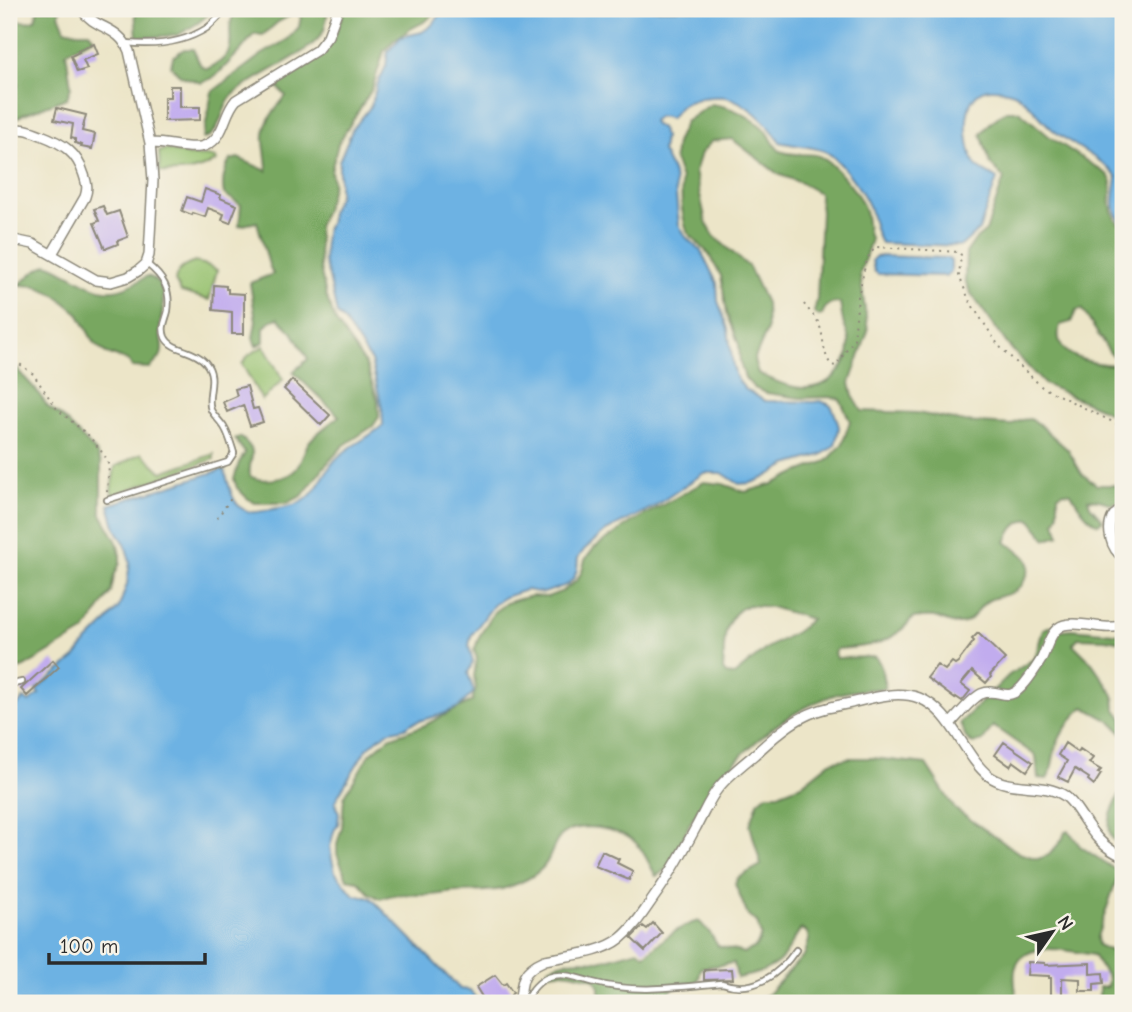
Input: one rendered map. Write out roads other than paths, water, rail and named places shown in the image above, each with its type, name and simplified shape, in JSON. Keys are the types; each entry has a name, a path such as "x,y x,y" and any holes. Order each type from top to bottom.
{"street":[{"path":"9,239 33,244 96,280 111,282 128,277 146,264 150,242 153,180 150,143 138,88 125,43 116,33 96,24 81,9"},
{"path":"150,143 202,148 213,143 221,131 230,106 317,50 328,36 338,9"},
{"path":"9,131 26,128 58,141 80,162 88,189 52,254"},
{"path":"1123,508 1114,515 1110,534 1113,545 1123,557"},
{"path":"950,724 981,694 1016,693 1040,662 1053,634 1061,626 1072,624 1111,628 1123,625"},
{"path":"521,1003 523,977 537,964 606,947 629,932 676,865 719,787 795,721 824,709 898,694 921,699 950,724 990,776 999,781 1053,790 1064,795 1096,838 1123,856"}],"lane":[{"path":"125,43 164,44 179,40 208,27 226,9"},
{"path":"107,500 228,461 234,453 228,434 211,409 210,369 199,356 171,345 166,340 163,322 167,312 166,282 146,264"},
{"path":"9,685 22,682"},
{"path":"521,1003 539,983 548,977 559,975 572,975 590,982 631,990 722,983 734,988 751,985 778,971 796,950"}],"water":[{"path":"445,9 1123,9 1123,223 1114,208 1117,178 1112,171 1053,130 1019,96 1007,91 982,91 974,97 969,107 967,131 971,155 977,166 997,179 979,230 961,246 881,243 866,200 830,154 780,142 756,114 733,99 702,98 683,104 670,119 657,118 653,121 661,128 664,137 662,151 674,175 679,225 686,237 701,251 717,283 718,301 728,329 736,377 745,389 765,401 820,401 828,404 836,417 838,433 835,445 821,455 787,465 751,483 739,484 722,473 704,473 652,508 606,531 578,558 574,578 567,585 544,593 526,590 495,603 471,636 469,646 473,662 468,673 474,692 459,707 388,732 365,751 335,801 339,813 338,824 330,847 335,872 354,895 371,898 460,989 470,990 479,1003 9,1003 9,708 15,708 24,698 29,702 39,694 36,690 75,658 119,607 127,584 130,562 109,505 224,469 232,495 244,510 257,512 294,505 310,495 338,457 383,425 382,408 371,361 337,314 324,262 325,232 339,195 339,161 352,130 371,106 386,66 388,51 401,37 422,32 432,25"},
{"path":"876,256 947,258 951,261 951,272 945,276 878,274 874,271 872,260"}]}
